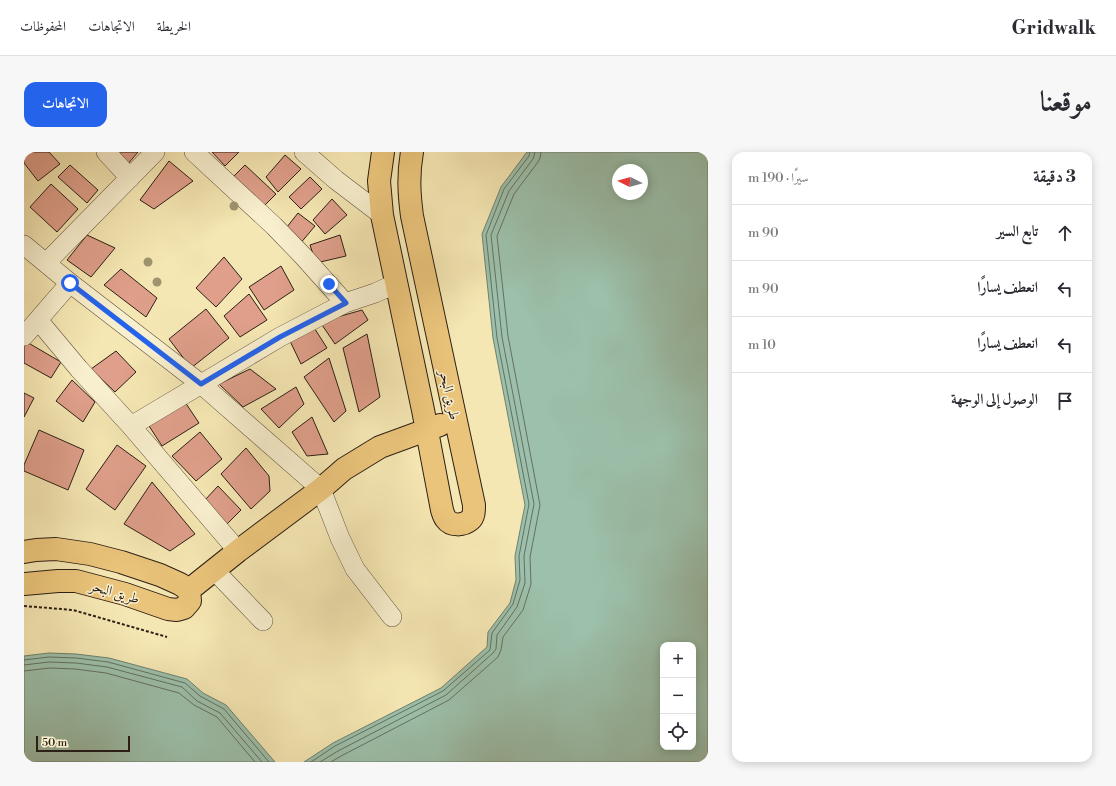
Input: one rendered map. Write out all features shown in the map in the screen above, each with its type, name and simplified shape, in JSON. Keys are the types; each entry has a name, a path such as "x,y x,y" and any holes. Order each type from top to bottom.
{"highway":[{"name":"طريق البحر","path":"383,152 378,180 382,215 427,430 442,510 446,519 451,524 462,524 470,520 474,513 474,505 412,216 409,195 409,169 412,152"},
{"path":"189,590 321,489 344,469 380,447 456,420"},
{"name":"طريق البحر","path":"24,552 56,549 121,562 160,575 180,584 189,590 190,601 184,608 168,610 125,594 76,581 24,584"}],"street":[{"path":"106,152 130,178"},
{"path":"46,263 155,152"},
{"path":"194,152 274,226 346,303"},
{"path":"304,152 336,180 382,215"},
{"path":"24,245 70,283 201,384 321,489 340,538 355,569 392,617"},
{"path":"24,336 70,283"},
{"path":"131,426 280,337 346,303 375,293 397,283"},
{"path":"38,320 238,551"},
{"path":"214,570 263,621"}],"path":[{"path":"24,606 73,610 168,637"}],"water":[{"path":"527,152 708,152 708,762 304,762 333,743 441,688 487,647 488,632 510,603 516,580 515,556 525,505 493,338 482,234 501,187"},
{"path":"49,653 76,654 109,658 187,679 203,693 226,705 275,762 24,762 24,656"}],"building":[{"path":"24,152 49,152 60,164 38,181 24,163"},
{"path":"113,152 138,152 127,165"},
{"path":"212,152 239,152 225,166"},
{"path":"285,155 301,169 278,192 266,177"},
{"path":"169,161 193,181 154,209 140,200"},
{"path":"70,165 98,190 87,203 58,177"},
{"path":"245,165 276,194 262,208 231,179"},
{"path":"310,177 322,189 301,209 289,197"},
{"path":"51,184 78,209 57,232 30,207"},
{"path":"332,199 347,215 325,234 313,220"},
{"path":"298,213 315,226 299,245 283,232"},
{"path":"87,235 115,248 91,277 67,260"},
{"path":"340,235 346,256 316,263 310,245"},
{"path":"224,257 242,279 216,307 196,288"},
{"path":"281,266 294,290 264,310 249,287"},
{"path":"121,269 157,298 146,317 104,285"},
{"path":"249,294 267,320 240,337 224,316"},
{"path":"206,309 229,338 191,368 169,339"},
{"path":"362,310 368,320 335,344 320,322"},
{"path":"313,326 327,348 301,364 289,339"},
{"path":"367,334 380,397 359,412 343,348"},
{"path":"25,341 61,362 51,378 24,363"},
{"path":"116,351 136,372 115,392 91,369"},
{"path":"329,358 346,411 334,422 304,377"},
{"path":"250,369 276,389 243,407 219,384"},
{"path":"72,380 95,402 83,422 56,401"},
{"path":"296,387 304,404 279,428 261,409"},
{"path":"24,393 34,398 24,417"},
{"path":"185,402 199,423 162,446 149,426"},
{"path":"312,417 328,454 307,456 292,432"},
{"path":"39,430 84,450 68,490 24,471 24,465"},
{"path":"200,432 222,459 196,481 172,456"},
{"path":"117,445 146,466 115,510 86,489"},
{"path":"246,448 269,476 270,491 251,509 221,474"},
{"path":"152,482 195,534 170,551 124,524"},
{"path":"218,486 241,510 227,524 204,501"}],"route":[{"path":"70,283 201,384 280,337 346,303 329,284"}]}
